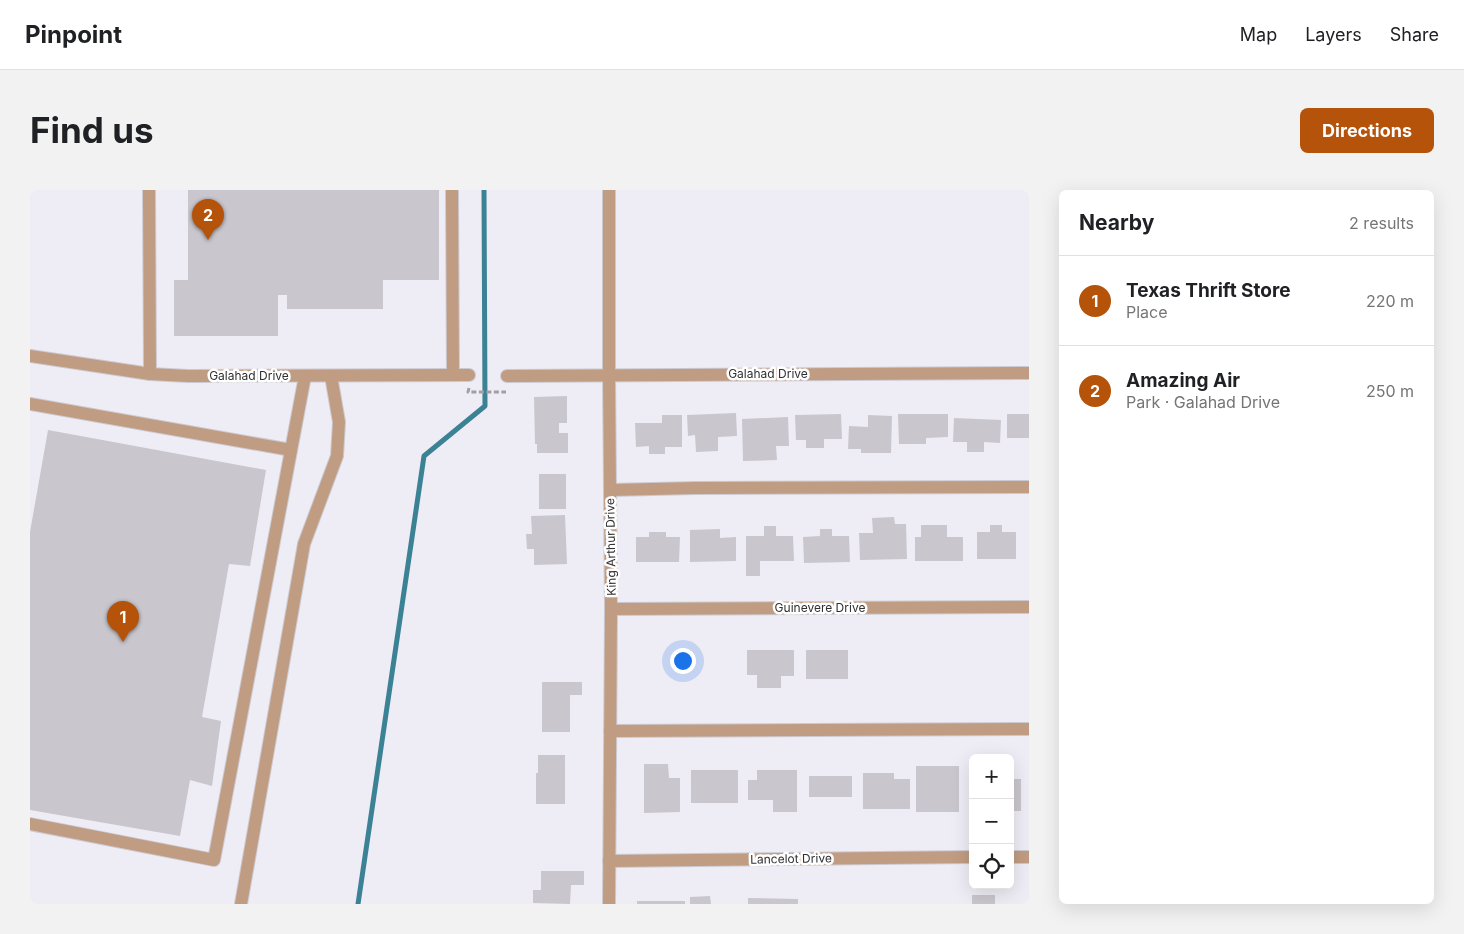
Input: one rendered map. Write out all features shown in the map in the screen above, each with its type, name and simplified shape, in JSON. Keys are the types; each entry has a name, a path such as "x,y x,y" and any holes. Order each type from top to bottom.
{"street":[{"path":"149,190 150,374"},
{"path":"452,190 453,375"},
{"name":"King Arthur Drive","path":"609,190 611,609 609,904"},
{"name":"Galahad Drive","path":"31,360 150,374 305,376 469,375"},
{"name":"Galahad Drive","path":"507,376 1029,373"},
{"path":"30,824 214,860 305,376"},
{"path":"241,904 304,544 337,456 339,422 331,376"},
{"path":"30,404 291,450"},
{"path":"610,490 1029,487"},
{"name":"Guinevere Drive","path":"611,609 1029,607"},
{"path":"610,731 1029,729"},
{"name":"Lancelot Drive","path":"609,860 969,857"},
{"path":"1014,857 1029,857"}],"path":[{"path":"474,392 495,392"}],"building":[{"path":"188,190 439,190 439,280 383,280 383,309 287,309 287,295 278,295 278,336 174,336 174,280 188,280"},
{"path":"567,396 567,423 559,423 559,433 568,433 568,453 537,453 537,444 535,444 534,397"},
{"path":"736,413 737,436 718,437 718,451 696,452 695,435 688,436 687,415"},
{"path":"841,414 842,439 824,439 824,448 806,448 806,440 796,440 795,415"},
{"path":"898,414 948,414 948,437 926,438 926,444 899,444"},
{"path":"1007,414 1029,414 1029,438 1007,438"},
{"path":"662,415 682,415 682,447 665,447 665,454 649,454 649,446 636,447 635,423 662,423"},
{"path":"868,415 892,416 891,453 861,453 861,449 848,449 849,426 868,427"},
{"path":"788,417 789,446 776,446 777,460 743,461 742,419"},
{"path":"954,418 1001,420 1000,443 984,442 984,452 967,452 967,442 953,442"},
{"path":"48,430 266,470 250,566 229,564 202,717 221,721 212,786 190,780 180,836 30,810 30,532"},
{"path":"539,474 566,474 566,509 539,509"},
{"path":"565,515 567,564 534,565 534,549 527,549 526,534 532,534 531,516"},
{"path":"894,517 895,524 906,524 907,559 860,560 859,533 873,533 872,518"},
{"path":"921,525 947,525 947,537 963,537 963,561 915,561 915,537 921,537"},
{"path":"990,525 1002,525 1002,532 1016,532 1016,559 977,559 977,532 990,532"},
{"path":"764,526 776,526 776,536 793,536 794,561 760,561 760,576 746,576 746,536 764,536"},
{"path":"720,529 720,538 736,537 736,561 690,562 690,530"},
{"path":"820,529 832,529 832,536 849,536 850,562 804,563 803,537 820,536"},
{"path":"649,532 666,532 666,537 680,537 679,562 636,562 636,537 649,537"},
{"path":"747,650 794,650 794,676 781,676 781,688 757,688 757,675 747,675"},
{"path":"806,650 848,650 848,679 806,679"},
{"path":"542,682 582,682 582,695 570,695 570,732 542,732"},
{"path":"538,755 565,755 565,804 536,804"},
{"path":"644,764 668,764 669,778 680,778 680,812 644,813"},
{"path":"916,766 959,766 959,812 916,812"},
{"path":"691,770 738,770 738,803 691,803"},
{"path":"757,770 797,770 797,812 773,812 773,800 748,800 748,780 757,780"},
{"path":"863,773 894,773 894,779 910,779 910,809 863,809"},
{"path":"809,776 852,776 852,797 809,797"},
{"path":"1014,779 1021,779 1021,811 1014,811"},
{"path":"541,871 584,871 584,885 571,885 570,904 533,903 533,890 541,890"},
{"path":"972,895 995,895 995,904 972,904"},
{"path":"710,896 711,904 690,904 690,897"},
{"path":"748,898 798,899 798,904 748,904"},
{"path":"637,901 685,901 685,904 637,904"}],"waterway":[{"path":"358,904 424,456 485,406 484,190"}],"place":[{"name":"Amazing Air","path":"208,240"},
{"name":"Texas Thrift Store","path":"123,642"}]}
